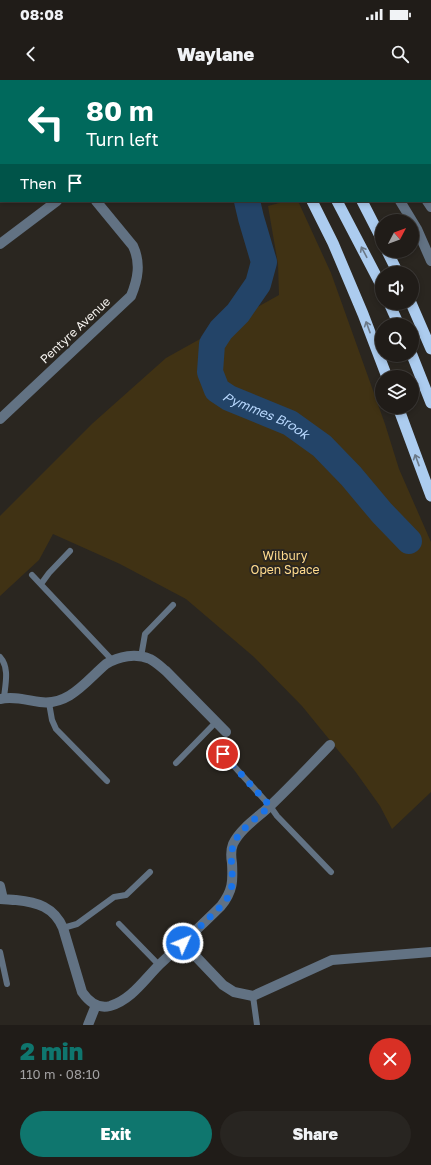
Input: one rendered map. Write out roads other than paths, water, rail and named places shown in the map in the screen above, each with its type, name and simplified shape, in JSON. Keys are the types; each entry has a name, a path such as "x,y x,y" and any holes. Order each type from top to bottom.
{"highway":[{"path":"312,202 333,243 364,314 384,370"},
{"path":"338,202 375,273"},
{"path":"364,204 375,226"},
{"path":"414,310 431,349"},
{"path":"415,362 431,404"},
{"path":"401,414 431,496"}],"street":[{"path":"0,244 56,202"},
{"name":"Pentyre Avenue","path":"0,418 131,296 136,285 139,272 136,252 133,246 97,202"},
{"path":"401,202 417,229 431,261"},
{"path":"2,699 16,698 49,703 62,700 71,695 112,660 134,656 149,659 166,671 226,732"},
{"path":"0,886 2,899 39,904 54,913 59,919 82,992 86,998 96,1005 102,1006 109,1006 126,999 228,898 231,891 231,858 233,846 238,836 330,745"},
{"path":"183,943 223,985 234,992 253,996 332,960 431,952"},
{"path":"88,1025 96,1005"}],"lane":[{"path":"41,584 49,573 70,551"},
{"path":"32,575 112,660"},
{"path":"140,657 145,634 173,605"},
{"path":"0,657 6,667 2,699"},
{"path":"49,703 52,720 56,729 107,781"},
{"path":"176,763 216,722"},
{"path":"223,754 270,806 277,816 331,872"},
{"path":"63,928 77,924 114,898 126,895 150,872"},
{"path":"119,924 159,965"},
{"path":"0,952 7,984"},
{"path":"253,996 257,1025"}],"waterway":[{"name":"Pymmes Brook","path":"247,202 264,262 258,284 238,313 221,330 212,344 210,372 217,390 229,398 290,423 322,446 409,541"}],"park label":[{"name":"Wilbury Open Space","path":"285,562"}]}
